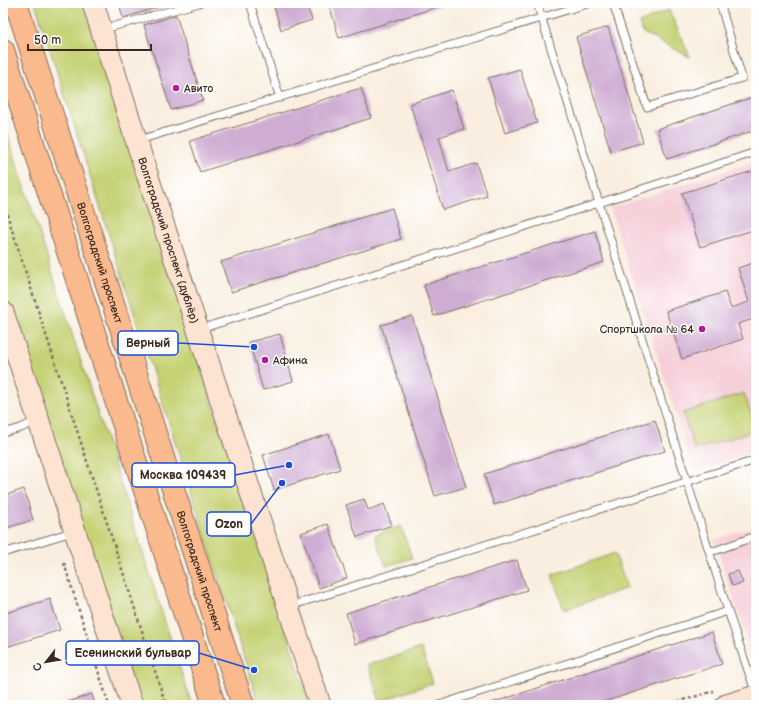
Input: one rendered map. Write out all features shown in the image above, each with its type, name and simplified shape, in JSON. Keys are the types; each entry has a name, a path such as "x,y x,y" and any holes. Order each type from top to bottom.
{"main road":[{"name":"Волгоградский проспект","path":"16,3 243,705"},
{"path":"3,50 214,705"}],"street":[{"name":"Волгоградский проспект (дублёр)","path":"93,3 136,140 320,705"},
{"path":"3,312 132,705"},
{"path":"726,705 756,695"}],"lane":[{"path":"102,30 199,3"},
{"path":"250,3 280,98"},
{"path":"538,3 599,203 756,695"},
{"path":"136,140 280,98 590,3"},
{"path":"613,3 647,107 742,78 720,3"},
{"path":"198,330 756,152"},
{"path":"3,433 21,428 38,420"},
{"path":"288,607 756,460"},
{"path":"3,553 75,531"},
{"path":"709,551 717,550 756,536"},
{"path":"439,705 728,611"}],"path":[{"path":"3,202 166,705"}],"shaded area":[{"name":"Спортшкола № 64","path":"756,161 756,451 694,471 610,208"},
{"path":"756,526 756,667 714,540"}],"green space":[{"path":"35,3 83,3 310,705 259,705"},
{"path":"669,10 690,57 643,33 639,23"},
{"path":"3,120 192,705 135,705 3,297"},
{"path":"744,393 756,430 695,450 683,413"},
{"path":"401,526 412,558 386,566 375,535"},
{"path":"615,553 627,588 564,610 552,575"},
{"path":"421,648 433,683 380,701 367,665"}],"building":[{"path":"119,3 172,3 123,18"},
{"path":"273,3 306,3 312,20 281,30"},
{"path":"344,3 450,3 339,38 330,7"},
{"path":"750,3 756,3 756,23"},
{"path":"176,15 203,100 171,110 144,25"},
{"path":"608,27 643,142 611,152 576,37"},
{"path":"520,69 537,123 505,133 488,78"},
{"path":"361,88 371,118 200,172 190,141"},
{"path":"452,90 464,129 439,137 449,172 476,163 487,196 443,210 410,104"},
{"path":"756,96 756,130 667,159 657,129"},
{"path":"756,170 756,229 700,247 682,193"},
{"path":"392,208 401,239 231,292 221,262"},
{"path":"595,231 604,262 434,316 424,285"},
{"path":"756,262 756,318 738,324 743,339 682,359 666,311 725,292 731,308 749,302 738,268"},
{"path":"412,316 466,487 435,496 381,325"},
{"path":"280,334 293,381 263,390 249,342"},
{"path":"655,420 665,451 494,505 484,474"},
{"path":"329,434 340,469 274,490 263,455"},
{"path":"24,489 33,520 3,529 3,496"},
{"path":"364,499 368,510 384,504 392,525 357,537 346,505"},
{"path":"328,524 347,578 319,588 301,533"},
{"path":"517,560 527,590 355,644 346,613"},
{"path":"738,571 743,583 732,586 728,574"},
{"path":"50,599 60,630 3,648 3,614"},
{"path":"712,632 722,664 594,705 485,705"},
{"path":"92,694 95,705 59,705"}],"place":[{"name":"Авито","path":"176,88"},
{"name":"Спортшкола № 64","path":"702,329"},
{"name":"Верный","path":"254,347"},
{"name":"Афина","path":"265,360"},
{"name":"Москва 109439","path":"289,465"},
{"name":"Ozon","path":"282,483"},
{"name":"Есенинский бульвар","path":"254,670"}]}
